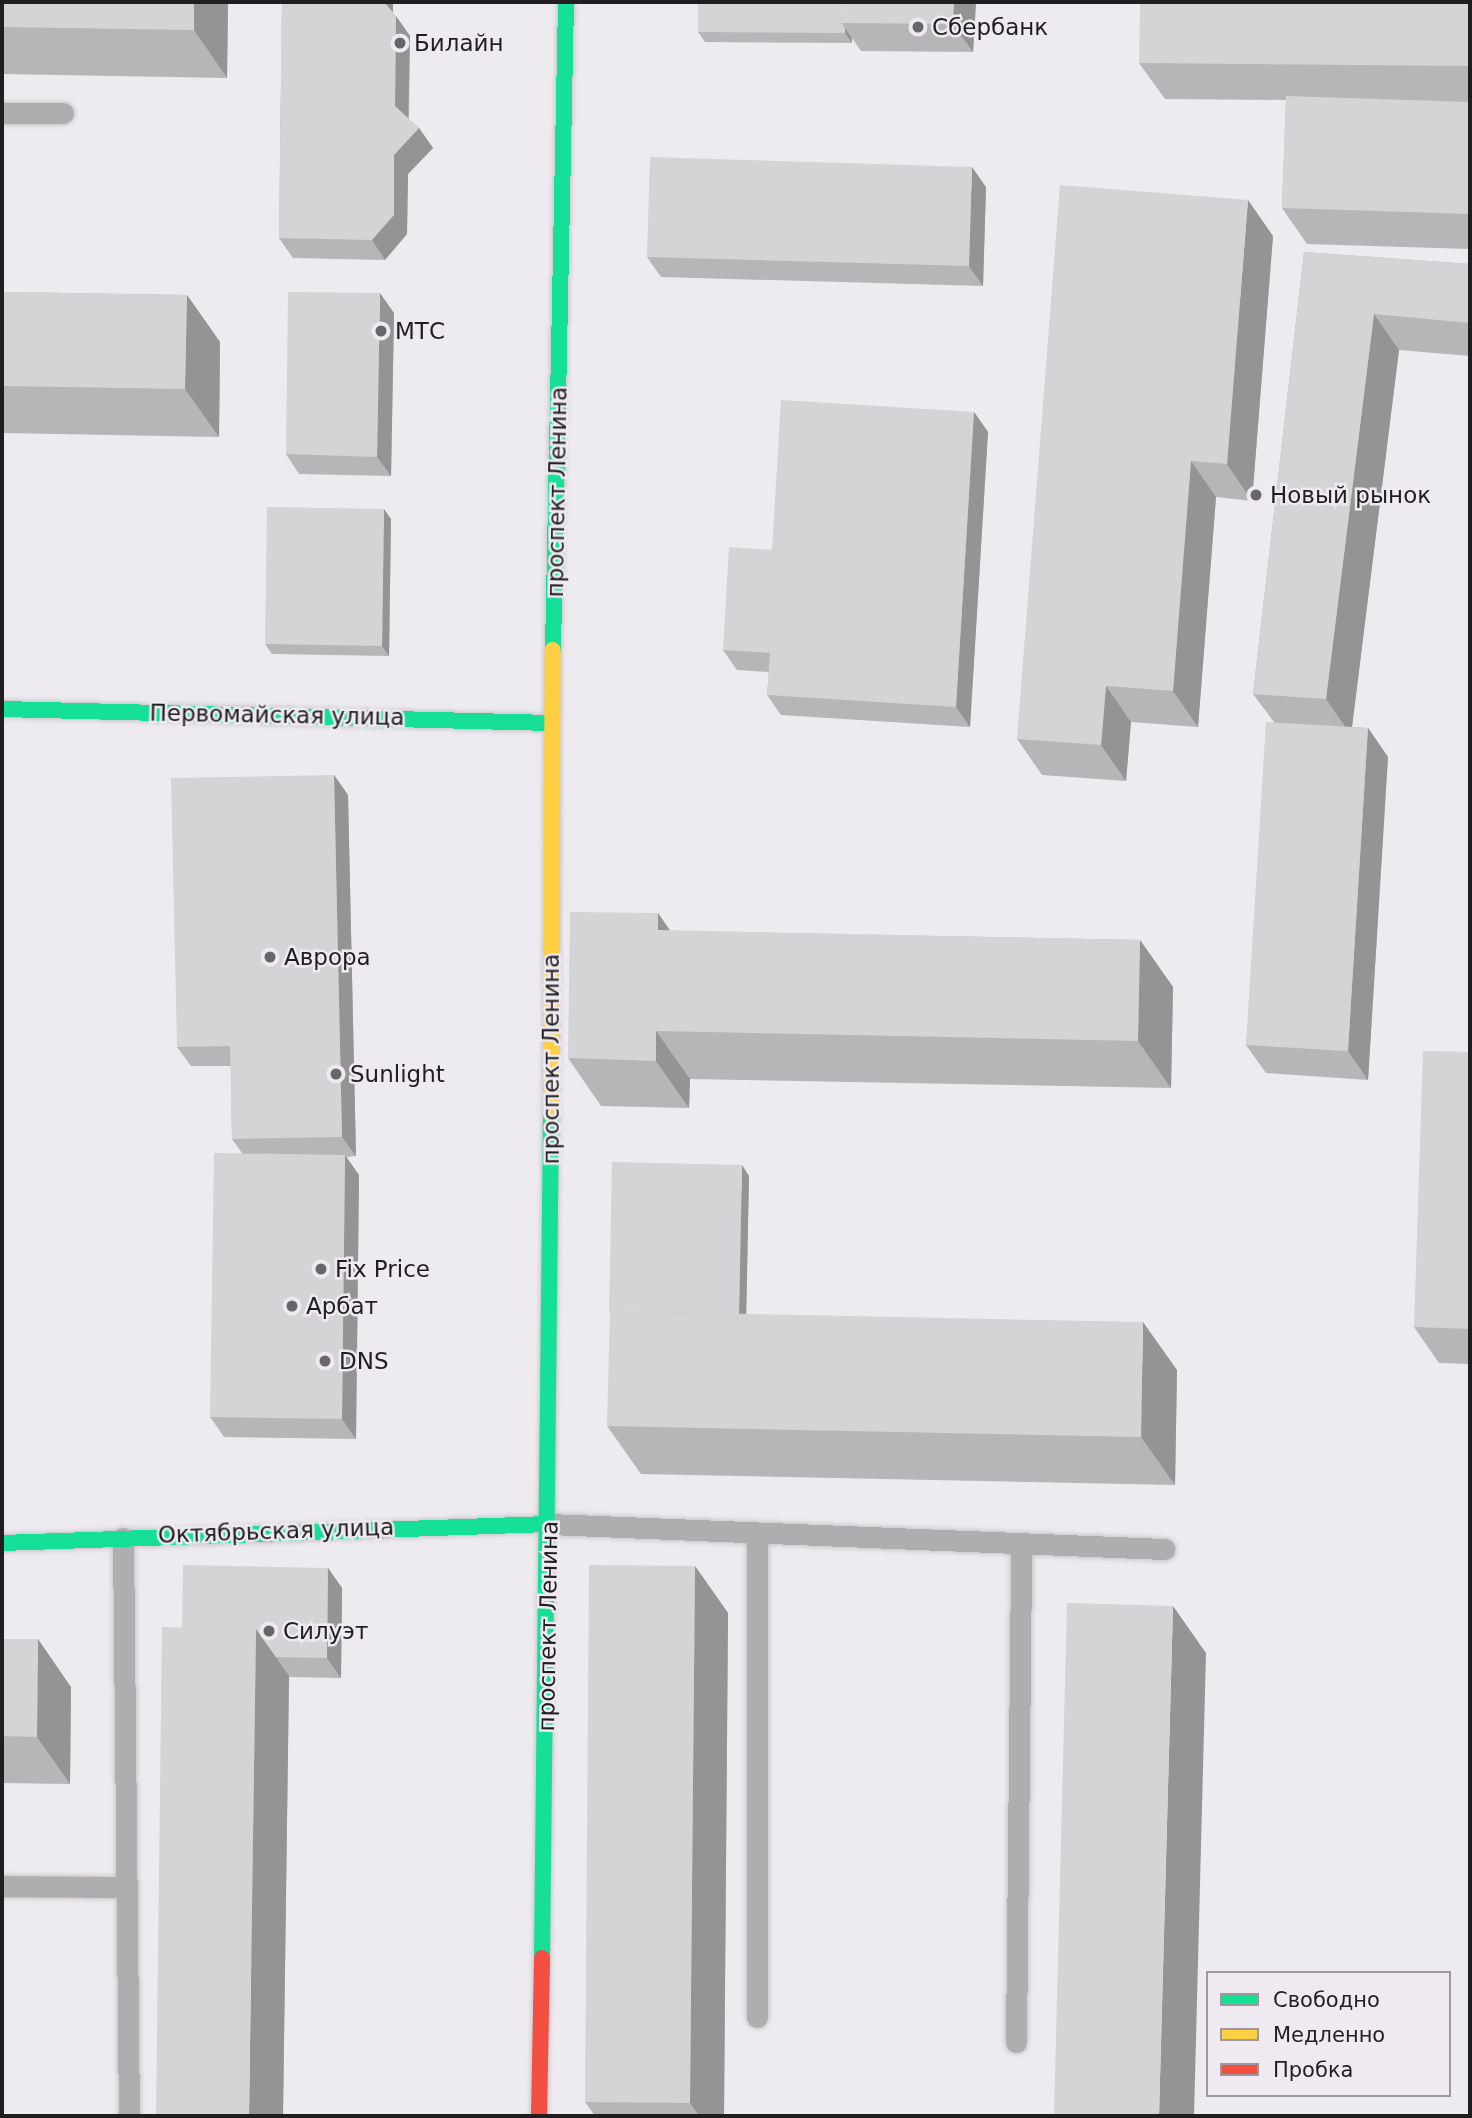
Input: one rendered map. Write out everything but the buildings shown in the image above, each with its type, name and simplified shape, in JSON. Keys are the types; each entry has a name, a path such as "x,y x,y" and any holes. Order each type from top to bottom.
{"street":[{"name":"проспект Ленина","path":"539,2116 550,1524 552,723 566,2"},
{"name":"Первомайская улица","path":"2,709 552,723"},
{"name":"Октябрьская улица","path":"2,1543 550,1524"}],"lane":[{"path":"2,113 63,113"},
{"path":"550,1524 1021,1547 1164,1549"},
{"path":"757,1533 757,2017"},
{"path":"122,1538 129,2116"},
{"path":"1016,2042 1021,1547"},
{"path":"2,1885 126,1887"}],"traffic: fast":[{"path":"553,650 566,2"},
{"path":"2,709 552,723"},
{"path":"542,1958 551,1114"},
{"path":"2,1543 549,1524"}],"traffic: slow":[{"path":"551,1114 553,650"}],"traffic: jam":[{"path":"539,2116 542,1958"}],"place":[{"name":"Сбербанк","path":"918,27"},
{"name":"Билайн","path":"400,43"},
{"name":"МТС","path":"381,331"},
{"name":"Новый рынок","path":"1256,495"},
{"name":"Аврора","path":"270,957"},
{"name":"Sunlight","path":"336,1074"},
{"name":"Fix Price","path":"321,1269"},
{"name":"Арбат","path":"292,1306"},
{"name":"DNS","path":"325,1361"},
{"name":"Силуэт","path":"269,1631"}]}
